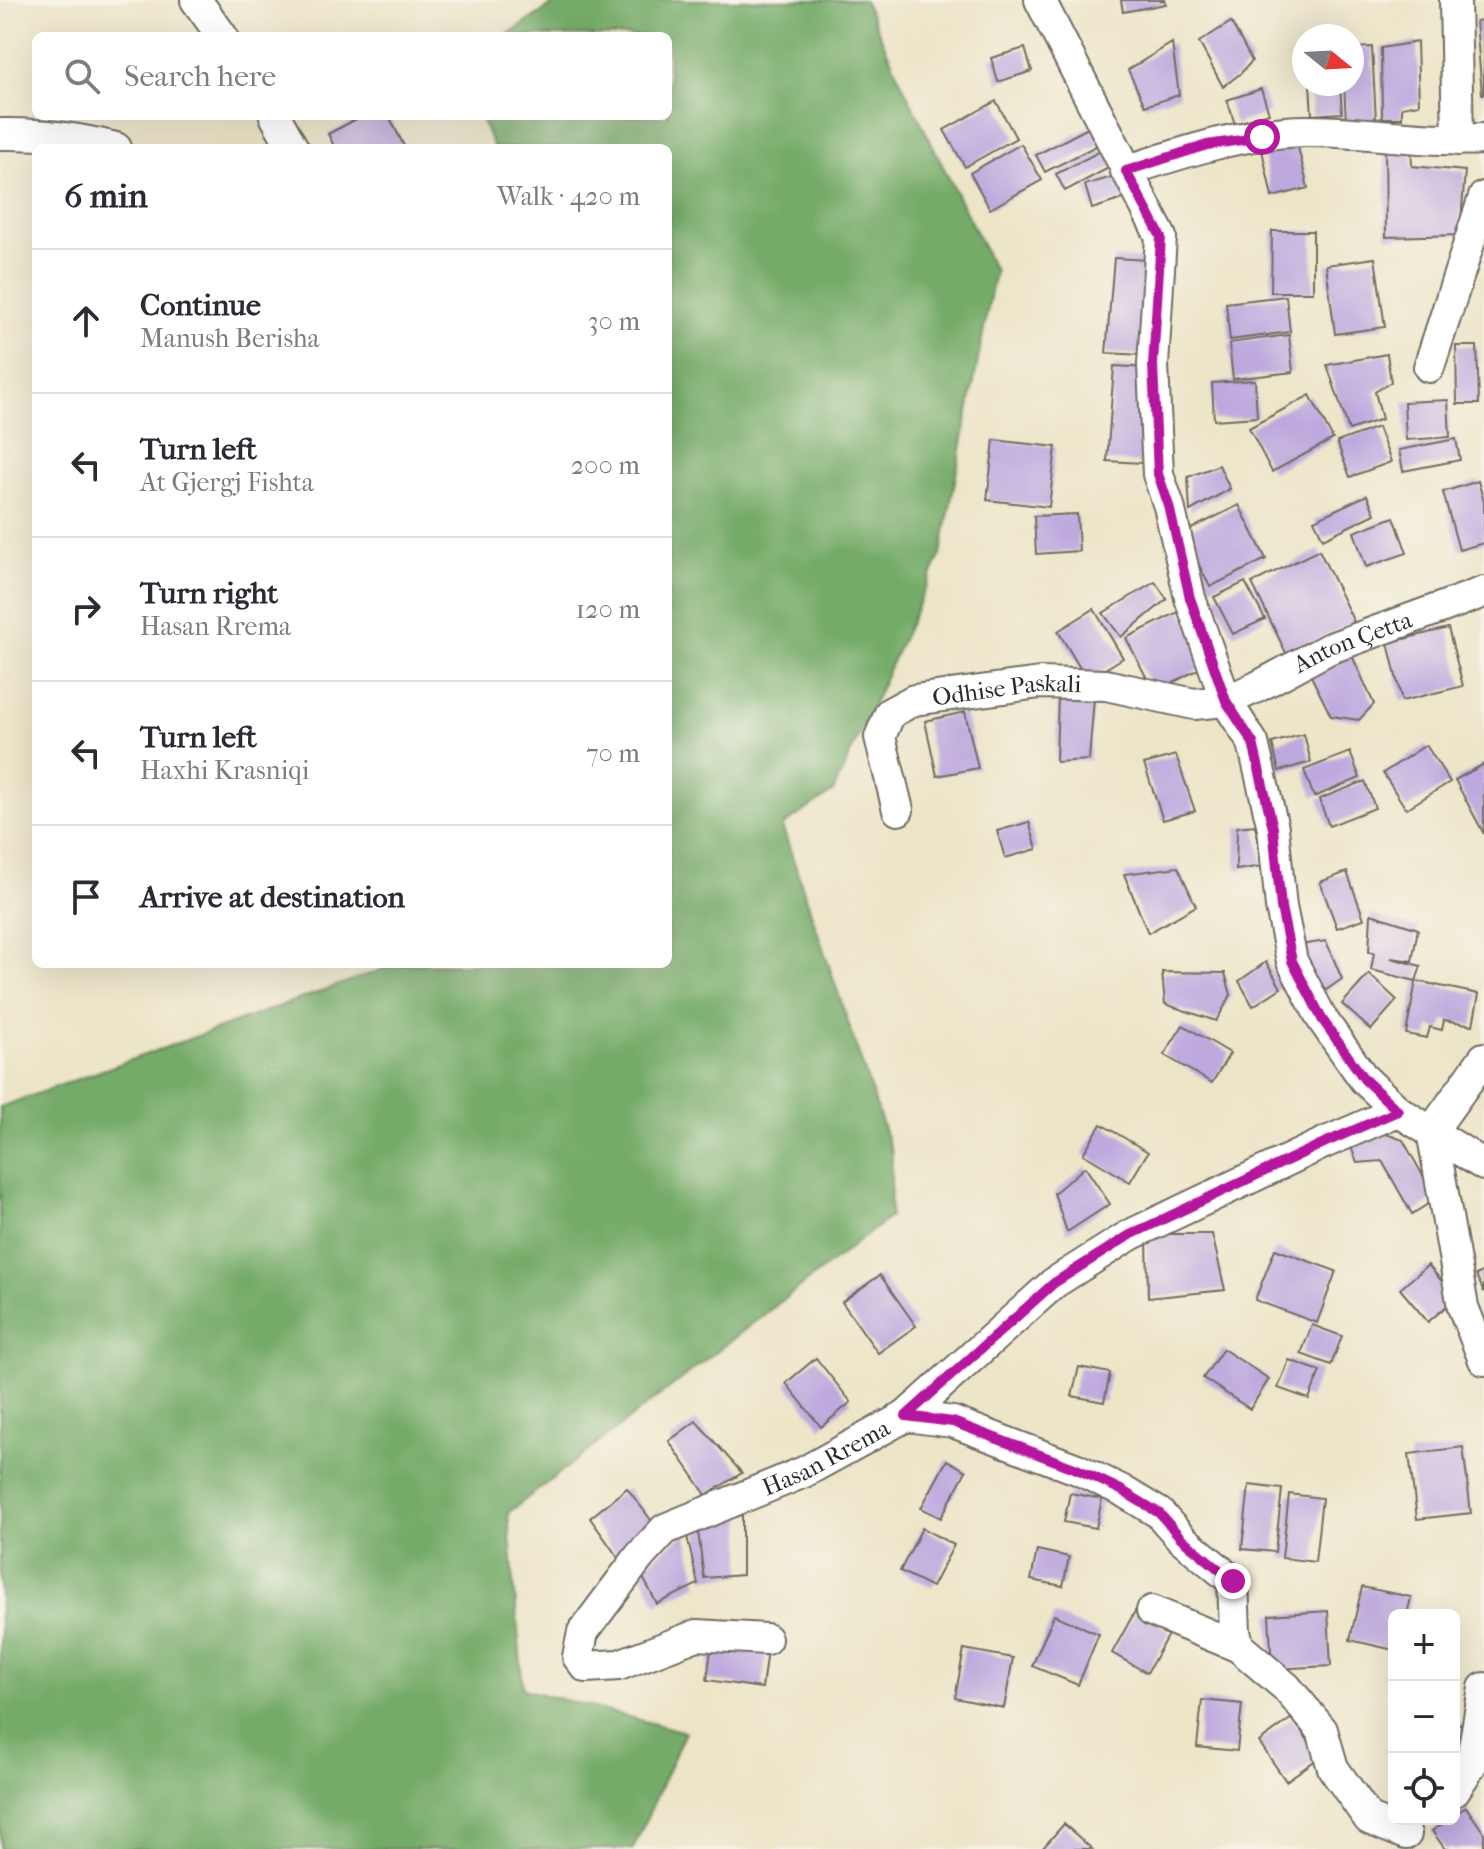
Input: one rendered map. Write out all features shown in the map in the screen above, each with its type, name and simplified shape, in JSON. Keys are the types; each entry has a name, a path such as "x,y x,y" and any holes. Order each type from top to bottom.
{"street":[{"path":"196,0 219,32"},
{"path":"1040,0 1161,237 1153,365 1158,474 1169,506 1190,598 1226,701 1253,743 1273,828 1281,907 1292,961 1322,1019 1364,1079 1398,1111 1484,1165"},
{"path":"1126,171 1207,145 1302,131 1471,139 1455,0"},
{"path":"277,120 291,144"},
{"path":"0,134 70,137 99,144"},
{"path":"1429,367 1484,197"},
{"name":"Anton Çetta","path":"1226,701 1328,649 1484,592"},
{"name":"Odhise Paskali","path":"898,810 880,737 890,713 914,700 1040,683 1106,685 1194,704 1226,701"},
{"path":"1484,1058 1432,1131 1463,1307 1484,1360"},
{"name":"Hasan Rrema","path":"766,1639 697,1635 619,1665 586,1667 578,1657 583,1632 640,1556 665,1529 804,1472 906,1416 1054,1283 1130,1235 1398,1111"},
{"path":"906,1416 953,1422 1023,1448 1121,1490 1159,1513 1181,1538 1233,1581 1235,1632 1239,1647"},
{"path":"1152,1611 1239,1647 1286,1687 1322,1730 1333,1768 1369,1819 1412,1834"},
{"path":"1460,1782 1471,1765 1483,1698"}],"green space":[{"path":"560,0 864,0 995,271 941,554 833,792 782,826 892,1153 890,1217 508,1513 523,1689 685,1732 633,1849 0,1849 0,1107 386,968 672,968 672,144 492,144 482,120 672,120 672,32 511,32"}],"building":[{"path":"1121,0 1165,0 1166,4 1123,12"},
{"path":"1484,20 1484,94 1482,94 1476,21"},
{"path":"1231,22 1252,61 1223,87 1199,42"},
{"path":"1417,42 1419,104 1402,107 1402,118 1382,118 1381,48"},
{"path":"1172,43 1179,95 1145,106 1128,70"},
{"path":"1364,47 1372,47 1376,120 1346,122 1345,96 1364,96"},
{"path":"1025,48 1032,71 998,82 991,58"},
{"path":"1261,89 1269,113 1235,124 1227,100"},
{"path":"1311,96 1341,96 1342,113 1312,115"},
{"path":"996,101 1016,138 965,167 944,130"},
{"path":"354,120 391,120 403,144 333,144 328,134"},
{"path":"1092,126 1100,144 1045,172 1036,155"},
{"path":"1296,139 1308,188 1272,197 1262,150"},
{"path":"1021,144 1042,180 990,209 970,173"},
{"path":"1112,145 1120,162 1065,191 1056,174"},
{"path":"1385,146 1411,146 1412,166 1465,171 1460,235 1386,237"},
{"path":"1119,175 1126,198 1092,209 1085,185"},
{"path":"1272,231 1313,231 1313,292 1271,292"},
{"path":"1114,258 1148,260 1142,355 1106,353"},
{"path":"1375,258 1385,327 1335,334 1326,265"},
{"path":"1286,296 1290,332 1230,340 1226,303"},
{"path":"1289,335 1293,372 1233,379 1229,343"},
{"path":"1456,346 1477,346 1479,404 1457,404"},
{"path":"1387,354 1391,382 1375,392 1382,419 1349,430 1327,365"},
{"path":"1114,366 1149,368 1142,463 1107,461"},
{"path":"1255,380 1257,417 1214,420 1212,383"},
{"path":"1310,395 1333,439 1272,472 1249,428"},
{"path":"1448,400 1450,437 1406,440 1404,402"},
{"path":"1378,427 1391,462 1350,477 1337,442"},
{"path":"1456,439 1460,460 1403,471 1399,450"},
{"path":"994,440 1056,447 1049,507 987,500"},
{"path":"1219,465 1230,489 1190,511 1188,477"},
{"path":"1478,481 1484,502 1484,543 1459,550 1443,492"},
{"path":"1367,495 1375,514 1323,539 1314,520"},
{"path":"1239,505 1266,559 1210,587 1183,533"},
{"path":"1077,514 1079,551 1036,554 1034,516"},
{"path":"1394,517 1407,553 1366,567 1354,532"},
{"path":"1319,550 1354,622 1287,655 1252,583"},
{"path":"1155,582 1167,599 1121,637 1103,613"},
{"path":"1245,582 1265,619 1233,634 1214,597"},
{"path":"1094,609 1123,658 1087,680 1058,631"},
{"path":"1182,610 1209,664 1154,692 1126,638"},
{"path":"1448,628 1463,686 1402,701 1388,643"},
{"path":"1350,651 1374,704 1359,720 1331,716 1307,668"},
{"path":"1058,695 1094,698 1089,760 1056,762"},
{"path":"965,712 978,768 937,776 925,721"},
{"path":"1304,734 1311,762 1279,771 1272,743"},
{"path":"1426,745 1450,782 1406,809 1383,773"},
{"path":"1350,752 1360,778 1314,797 1304,770"},
{"path":"1176,755 1195,811 1163,820 1144,764"},
{"path":"1484,764 1484,834 1455,780"},
{"path":"1365,781 1375,808 1329,826 1319,799"},
{"path":"1029,822 1037,849 1005,858 997,831"},
{"path":"1255,825 1263,866 1236,870 1237,827"},
{"path":"1178,867 1196,906 1148,933 1124,874"},
{"path":"1347,872 1364,919 1337,928 1320,882"},
{"path":"1371,914 1418,929 1412,961 1391,958 1421,966 1416,981 1371,970 1374,953 1369,952"},
{"path":"1326,941 1342,979 1319,995 1300,945"},
{"path":"1266,962 1281,988 1253,1006 1239,981"},
{"path":"1162,972 1225,973 1231,995 1216,1021 1165,1004"},
{"path":"1369,974 1397,1000 1371,1030 1342,1004"},
{"path":"1416,981 1479,994 1473,1025 1444,1020 1442,1030 1430,1027 1427,1038 1406,1034"},
{"path":"1183,1025 1230,1053 1212,1083 1164,1055"},
{"path":"1101,1124 1148,1152 1130,1182 1083,1154"},
{"path":"1386,1134 1403,1140 1436,1199 1412,1214 1382,1161 1357,1163 1348,1138"},
{"path":"1085,1167 1110,1204 1067,1232 1054,1193"},
{"path":"1147,1234 1212,1234 1225,1290 1148,1298"},
{"path":"1275,1249 1336,1271 1317,1323 1255,1300"},
{"path":"1428,1265 1456,1298 1428,1322 1400,1289"},
{"path":"1484,1271 1484,1292 1476,1275"},
{"path":"880,1275 916,1326 878,1353 842,1302"},
{"path":"1312,1325 1342,1336 1331,1365 1301,1354"},
{"path":"1223,1349 1269,1379 1250,1409 1203,1378"},
{"path":"816,1358 851,1402 821,1427 786,1383"},
{"path":"1289,1360 1320,1371 1309,1399 1278,1388"},
{"path":"1079,1367 1110,1373 1104,1402 1072,1396"},
{"path":"696,1421 742,1473 706,1495 669,1441"},
{"path":"1463,1447 1471,1513 1417,1519 1409,1454"},
{"path":"947,1460 966,1471 941,1518 921,1508"},
{"path":"1249,1485 1282,1489 1275,1552 1242,1549"},
{"path":"627,1488 654,1524 622,1563 590,1518"},
{"path":"1070,1493 1102,1499 1096,1528 1064,1522"},
{"path":"1289,1494 1322,1498 1315,1562 1282,1558"},
{"path":"742,1508 742,1575 704,1578 697,1524"},
{"path":"922,1528 954,1545 932,1587 900,1571"},
{"path":"686,1532 698,1584 657,1604 639,1570"},
{"path":"1037,1550 1069,1557 1063,1586 1031,1580"},
{"path":"1362,1587 1411,1597 1408,1609 1388,1609 1388,1649 1350,1640"},
{"path":"1135,1611 1170,1631 1147,1673 1112,1653"},
{"path":"1328,1611 1331,1666 1272,1669 1269,1615"},
{"path":"1054,1615 1099,1634 1078,1685 1032,1666"},
{"path":"712,1642 767,1650 762,1688 707,1680"},
{"path":"964,1649 1013,1658 1004,1708 955,1698"},
{"path":"1202,1700 1242,1704 1237,1751 1197,1747"},
{"path":"1292,1718 1320,1757 1286,1781 1259,1742"},
{"path":"1460,1724 1476,1731 1460,1770"},
{"path":"1466,1807 1484,1833 1484,1849 1445,1849 1432,1831 1440,1825 1460,1825 1460,1811"},
{"path":"1064,1824 1092,1849 1042,1849"}],"route":[{"path":"1233,1581 1181,1538 1159,1513 1121,1490 1077,1469 953,1422 906,1416 1054,1283 1130,1235 1398,1111 1364,1079 1322,1019 1292,961 1281,907 1273,828 1253,743 1226,701 1190,598 1183,560 1158,474 1153,365 1161,237 1126,171 1207,145 1262,137"}]}
